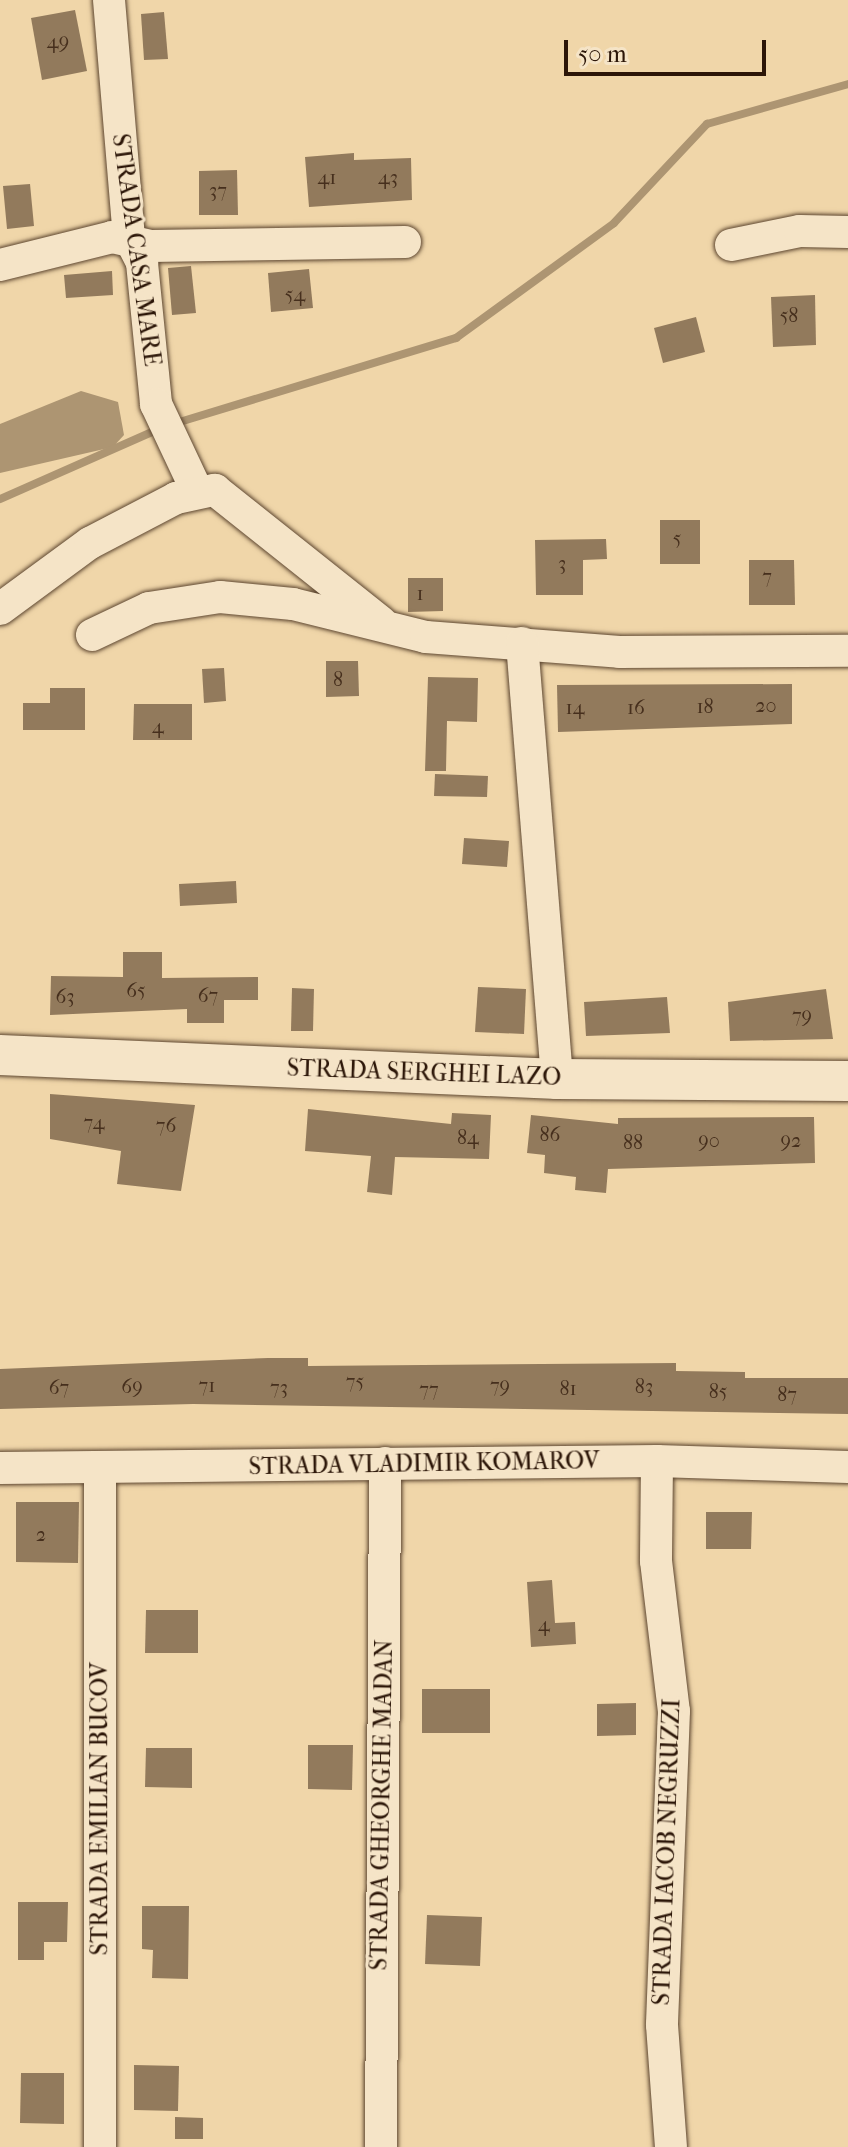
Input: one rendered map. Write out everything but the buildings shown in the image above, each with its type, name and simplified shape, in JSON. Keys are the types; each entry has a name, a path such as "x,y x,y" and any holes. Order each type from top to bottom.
{"street":[{"name":"STRADA CASA MARE","path":"109,0 129,237 142,263 156,404 197,491"},
{"path":"731,245 800,231 848,232"},
{"path":"0,265 129,237 151,246 405,242"},
{"path":"0,609 90,543 197,491 232,497 387,627"},
{"path":"92,635 149,608 220,597 293,604 387,627 619,652 848,651"},
{"path":"522,643 557,1079"},
{"name":"STRADA SERGHEI LAZO","path":"0,1055 557,1079 848,1081"},
{"name":"STRADA VLADIMIR KOMAROV","path":"0,1468 100,1471 385,1463 657,1461 848,1467"},
{"name":"STRADA IACOB NEGRUZZI","path":"657,1461 656,1561 674,1711 662,2025 671,2147"},
{"name":"STRADA GHEORGHE MADAN","path":"381,2147 385,1463"},
{"name":"STRADA EMILIAN BUCOV","path":"100,1471 100,2147"}],"shaded area":[{"path":"81,391 118,402 124,435 113,447 0,473 0,424"}],"waterway":[{"path":"173,424 456,338 614,223 707,124 848,84"},
{"path":"0,499 161,428"}]}
